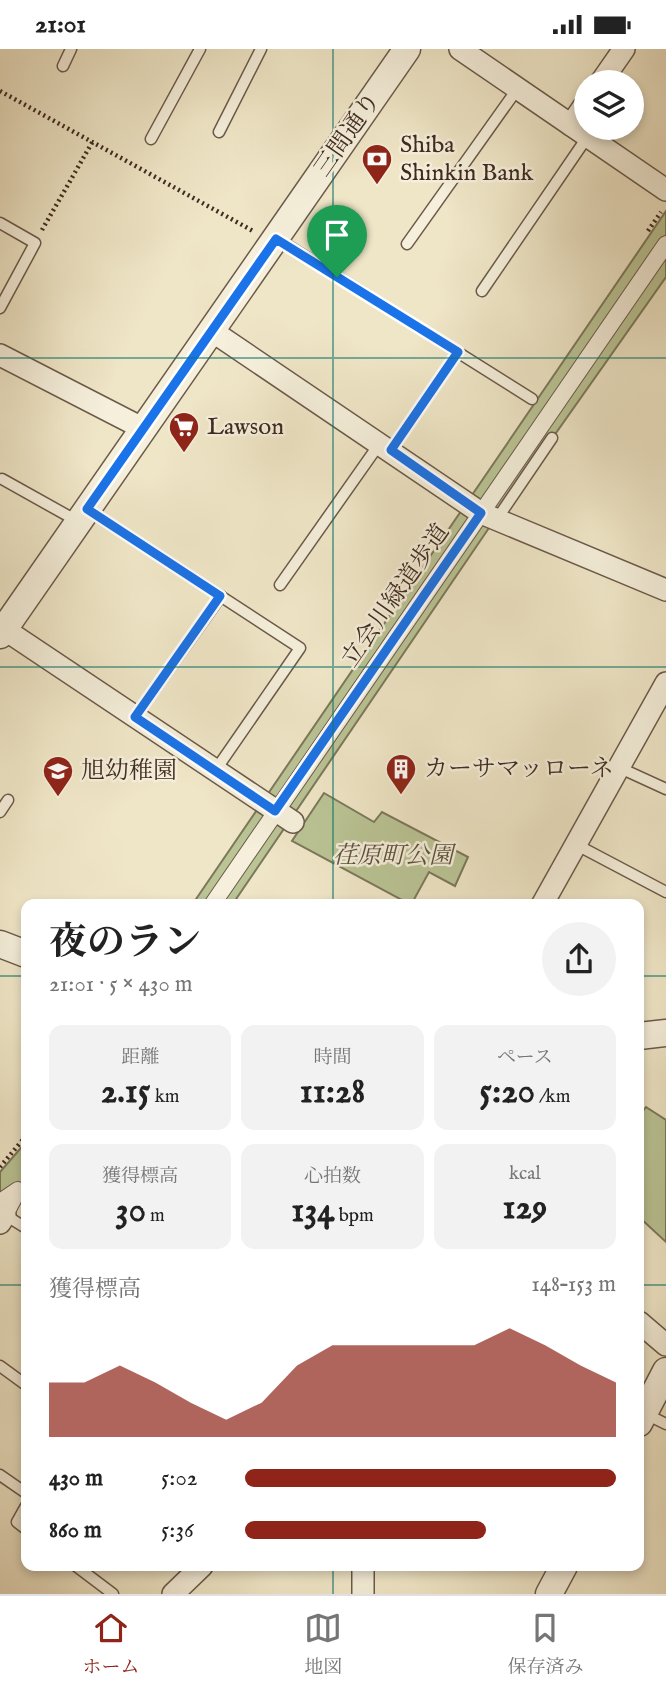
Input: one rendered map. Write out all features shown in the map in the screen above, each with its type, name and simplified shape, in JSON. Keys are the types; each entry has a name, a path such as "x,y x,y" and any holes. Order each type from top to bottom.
{"street":[{"name":"三間通り","path":"2,632 407,49"},
{"path":"460,49 574,127"},
{"path":"609,70 624,49"},
{"path":"593,140 666,190"},
{"name":"立会川緑道歩道","path":"217,899 284,817 489,516 666,244"},
{"path":"212,331 489,516 666,590"},
{"path":"0,355 144,429"},
{"path":"2,632 284,817"},
{"path":"545,899 666,683"},
{"path":"0,944 21,952"},
{"path":"644,1036 666,1033"},
{"path":"2,1214 21,1186"},
{"path":"644,1326 666,1345"},
{"path":"650,1420 666,1371"},
{"path":"173,1594 197,1571"},
{"path":"363,1594 364,1571"},
{"path":"549,1594 561,1571"}],"lane":[{"path":"63,66 71,49"},
{"path":"151,139 200,49"},
{"path":"219,132 261,49"},
{"path":"407,244 518,88"},
{"path":"482,291 574,140"},
{"path":"0,223 35,243 0,308"},
{"path":"275,240 533,399"},
{"path":"280,585 458,352"},
{"path":"489,516 552,438"},
{"path":"2,479 83,515 220,596 300,648 215,771"},
{"path":"135,717 220,596"},
{"path":"618,767 666,789"},
{"path":"0,812 8,800"},
{"path":"575,844 666,892"},
{"path":"2,1214 21,1225"},
{"path":"0,1366 21,1381"},
{"path":"0,1475 21,1490"},
{"path":"83,1571 113,1594"}],"path":[{"path":"0,91 275,240"},
{"path":"35,243 93,141"},
{"path":"0,1167 21,1142"}],"green space":[{"path":"666,211 666,277 491,525 236,899 196,899"},
{"name":"荏原町公園","path":"324,793 374,822 382,812 468,857 455,886 429,872 414,899 400,899 292,841"},
{"path":"646,1107 666,1120 666,1242 644,1222"},
{"path":"21,1148 21,1199 0,1216 0,1172"}],"place":[{"name":"Shiba Shinkin Bank","path":"377,186"},
{"name":"Lawson","path":"184,454"},
{"name":"カーサマッローネ","path":"401,796"},
{"name":"旭幼稚園","path":"58,798"}],"route":[{"path":"276,239 337,277 458,352 391,450 481,513 275,811 135,717 220,596 87,509 276,239"}]}
